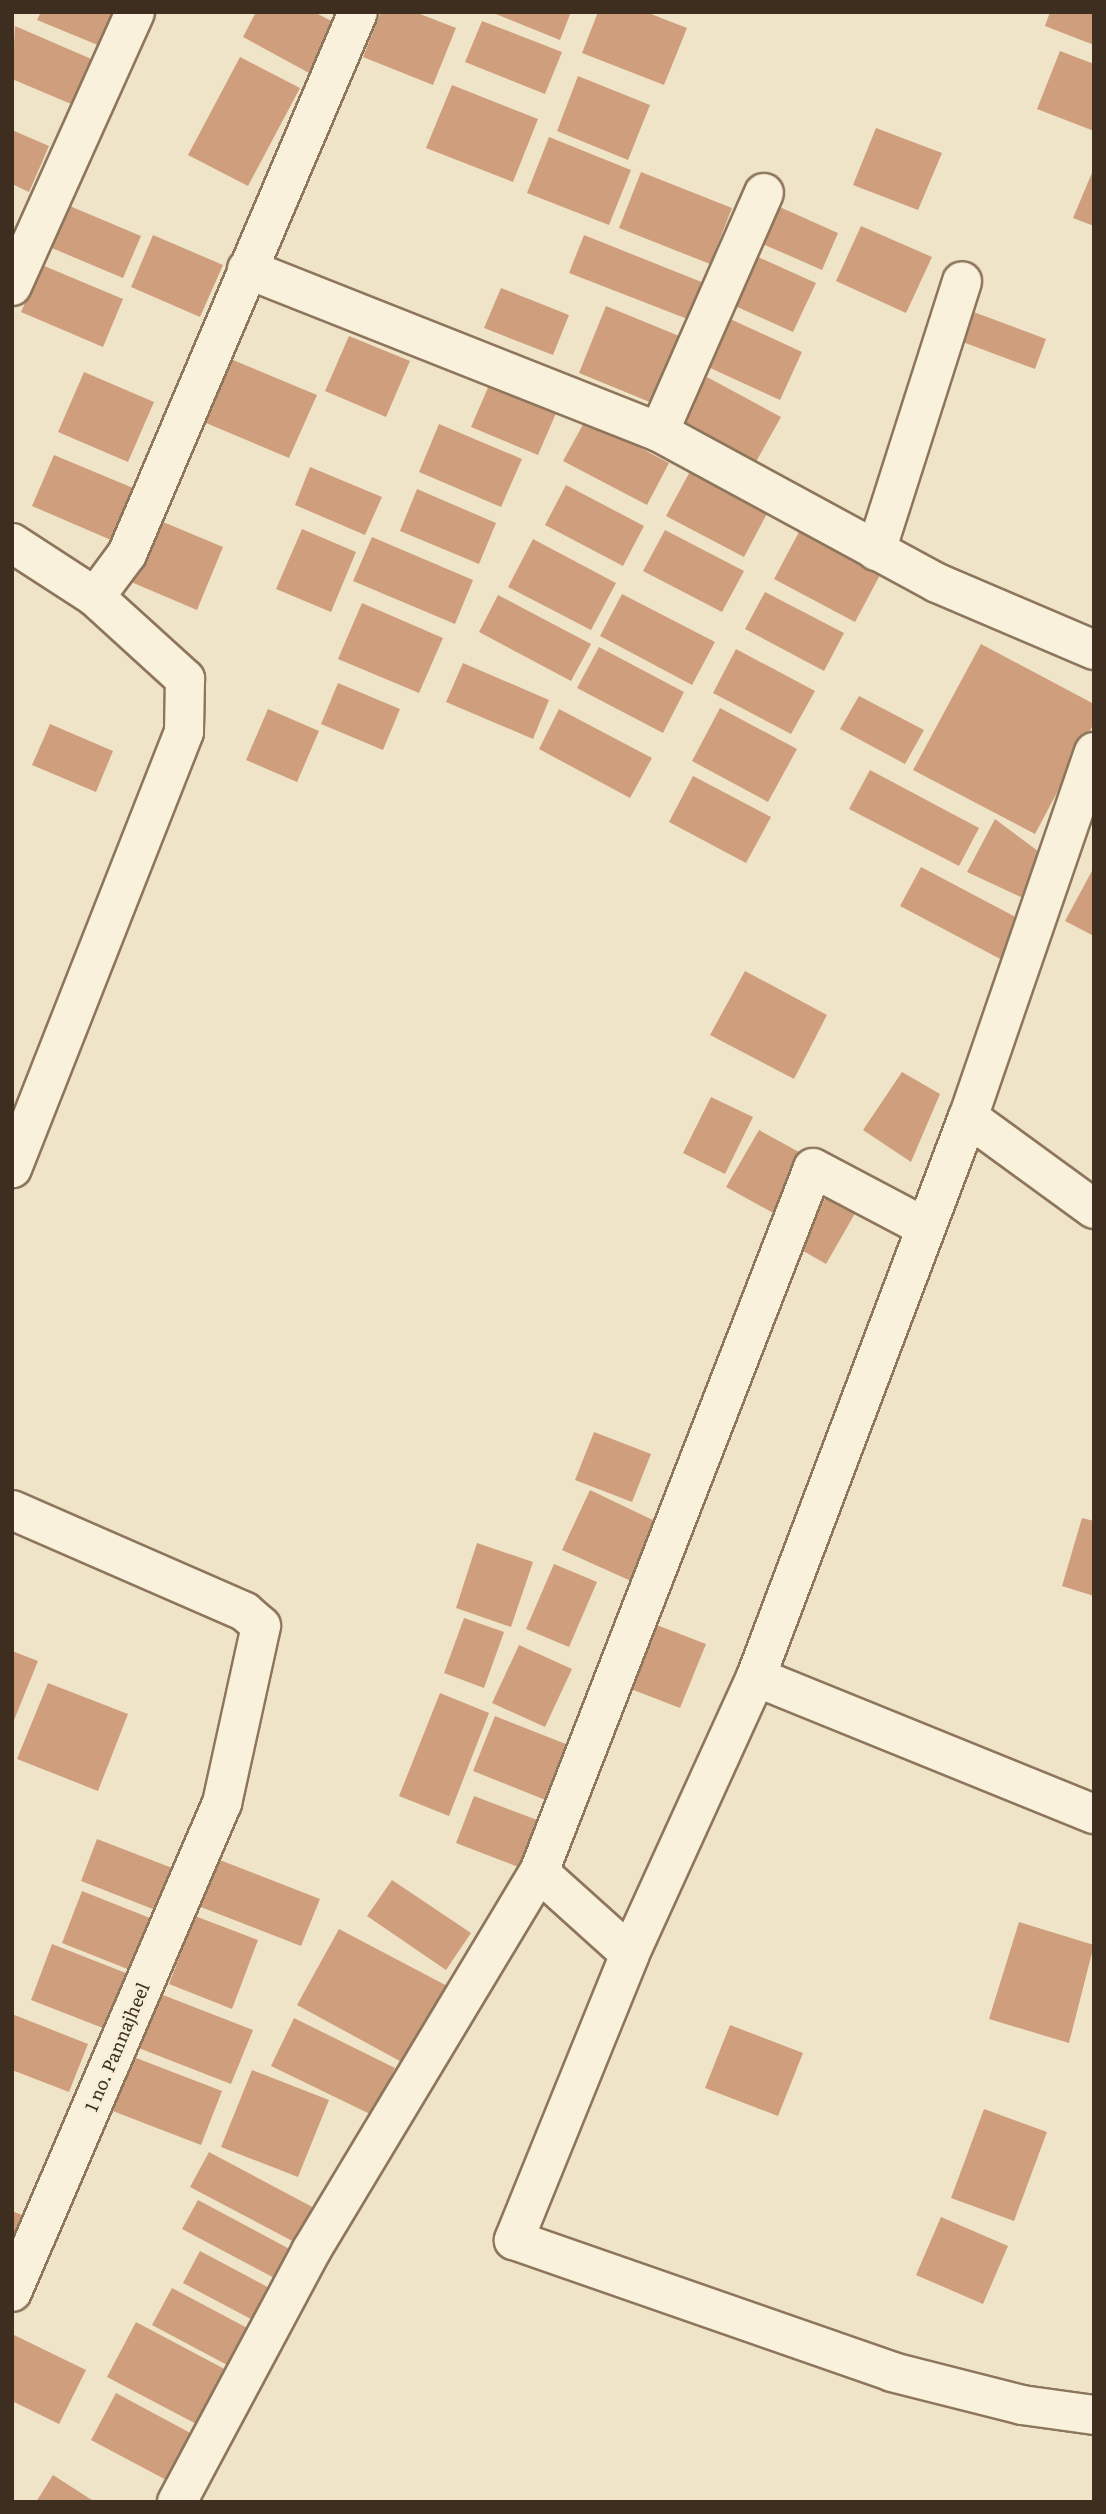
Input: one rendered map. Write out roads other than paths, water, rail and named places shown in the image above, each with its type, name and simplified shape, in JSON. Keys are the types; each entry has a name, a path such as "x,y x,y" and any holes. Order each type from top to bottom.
{"street":[{"path":"12,286 135,12"},
{"path":"95,597 127,554 358,12"},
{"path":"659,432 764,193"},
{"path":"247,268 659,432 876,551 1094,650"},
{"path":"876,551 962,281"},
{"path":"12,543 95,597 185,679 184,732 12,1168"},
{"path":"1094,752 968,1117 923,1226 756,1677 630,1954 514,2240 892,2372 1022,2405 1094,2415"},
{"path":"968,1117 1094,1209"},
{"path":"177,2502 311,2251 539,1872 813,1168 923,1226"},
{"name":"1 no. Pannajheel","path":"12,1510 245,1612 261,1626 222,1803 12,2292"},
{"path":"756,1677 1094,1814"},
{"path":"539,1872 630,1954"}]}
